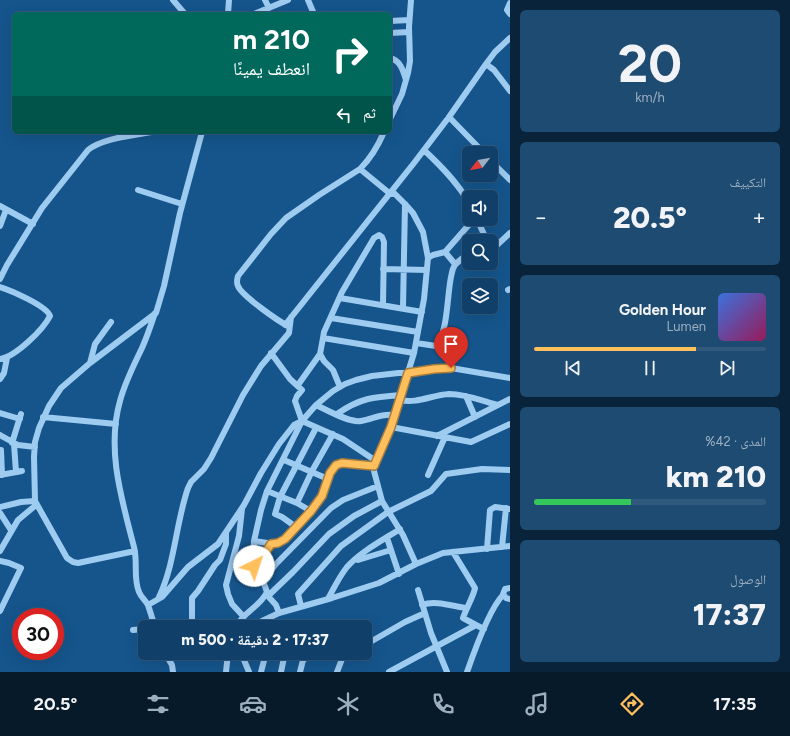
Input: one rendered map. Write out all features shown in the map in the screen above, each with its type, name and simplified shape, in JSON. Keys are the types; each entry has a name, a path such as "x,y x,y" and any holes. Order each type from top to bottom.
{"street":[{"path":"173,0 183,12"},
{"path":"228,0 228,12"},
{"path":"265,0 268,8"},
{"path":"308,0 313,12"},
{"path":"392,114 406,81 410,61 409,20 411,0"},
{"path":"259,12 285,1"},
{"path":"510,3 507,10 510,14"},
{"path":"392,21 409,20"},
{"path":"392,33 409,32"},
{"path":"158,599 164,585 190,484 204,469 211,458 243,395 261,366 286,337 291,318 424,150 495,52 510,38"},
{"path":"392,58 399,63 404,71 406,81"},
{"path":"486,64 494,70 510,91"},
{"path":"449,117 477,146"},
{"path":"0,278 52,195 91,148 104,142 142,134"},
{"path":"152,620 148,605 137,587 135,551 118,480 114,449 117,414 123,390 145,342 164,286 182,204 201,134"},
{"path":"288,326 276,319 240,289 237,281 238,276 271,234 286,218 319,195 360,170 369,160 383,134"},
{"path":"424,150 447,173 462,192"},
{"path":"498,167 510,180"},
{"path":"360,170 388,192 395,194 405,204 417,220 422,232 428,258 422,312 414,353 391,427 375,463 378,486 382,501 400,529 416,564"},
{"path":"138,190 182,204"},
{"path":"403,308 405,204"},
{"path":"0,226 3,208 33,224"},
{"path":"428,258 444,252 469,226"},
{"path":"498,244 510,233"},
{"path":"298,385 320,354 324,332 340,298 376,236 382,237 384,242 383,305"},
{"path":"444,252 456,264"},
{"path":"416,342 436,346 439,342 446,317 449,285 453,269 462,259"},
{"path":"383,269 404,268 427,270"},
{"path":"0,287 44,308 50,316 22,348 3,359 4,373 0,379"},
{"path":"340,298 422,312"},
{"path":"135,551 78,563 71,561 65,556 36,503 34,470 35,447 43,417 61,388 90,363 156,312"},
{"path":"331,318 418,332"},
{"path":"90,363 92,351 97,340 111,322"},
{"path":"323,338 414,353"},
{"path":"271,353 290,378 302,390 296,397 295,402 302,421 343,439 375,463"},
{"path":"320,354 324,361 333,370 340,387"},
{"path":"279,613 267,595 267,590 263,581 255,569 253,562 254,541 267,491 284,460 302,421 316,405 340,387 366,377 451,368 510,378"},
{"path":"337,414 367,398 400,397 411,402 448,394 466,396 498,405"},
{"path":"466,396 475,417"},
{"path":"437,436 510,399"},
{"path":"316,405 351,420 358,421 378,415 394,415"},
{"path":"0,413 20,416 14,445 19,471 1,475 1,450 14,445 35,447"},
{"path":"43,417 116,424"},
{"path":"148,605 165,594 188,567 215,547 242,509 261,473 279,444 294,425 302,421"},
{"path":"391,427 461,441 474,442 510,424"},
{"path":"296,527 282,517 274,514 280,497 296,464 316,428"},
{"path":"297,503 312,471 333,434"},
{"path":"0,435 14,445"},
{"path":"428,475 445,437"},
{"path":"284,460 328,478"},
{"path":"254,541 271,544 278,543 285,539 311,511 322,496 328,478 334,467 339,464 375,463"},
{"path":"301,606 298,594 337,550 388,512 431,491 447,474 482,469 510,470"},
{"path":"263,581 276,564 331,508 343,500 378,486"},
{"path":"267,491 297,503 311,511"},
{"path":"240,620 293,572 330,534 354,516 382,501"},
{"path":"0,507 16,503 36,503"},
{"path":"16,503 23,515"},
{"path":"0,551 11,530 23,515 36,503"},
{"path":"487,549 490,510 495,507 508,508 507,533 502,547"},
{"path":"242,509 239,536 226,585 232,604 243,616"},
{"path":"0,513 11,530"},
{"path":"328,600 343,573 352,562 400,529"},
{"path":"192,620 192,598 220,560 226,544 226,533"},
{"path":"387,538 399,574"},
{"path":"253,562 260,561 271,544"},
{"path":"264,620 279,613 328,600 379,583 416,564 443,553 510,546"},
{"path":"352,562 391,550"},
{"path":"453,552 475,588 463,618 484,629"},
{"path":"0,562 9,562 21,568 0,611"},
{"path":"468,672 476,648 497,603 504,595 503,592 505,589 510,588"},
{"path":"418,590 424,613 447,672"},
{"path":"504,595 506,598 510,598"},
{"path":"422,605 434,603 466,608"},
{"path":"372,641 424,613"},
{"path":"389,672 476,625"},
{"path":"133,630 138,630"},
{"path":"169,660 173,672"},
{"path":"226,672 227,660"},
{"path":"244,660 249,672"},
{"path":"261,672 264,660"},
{"path":"281,672 284,660"},
{"path":"300,672 303,660"},
{"path":"337,672 342,660"}],"route":[{"path":"254,566 253,562 260,561 271,544 278,543 285,539 311,511 322,496 330,473 336,465 342,463 374,466 391,427 408,373 451,368"}]}
